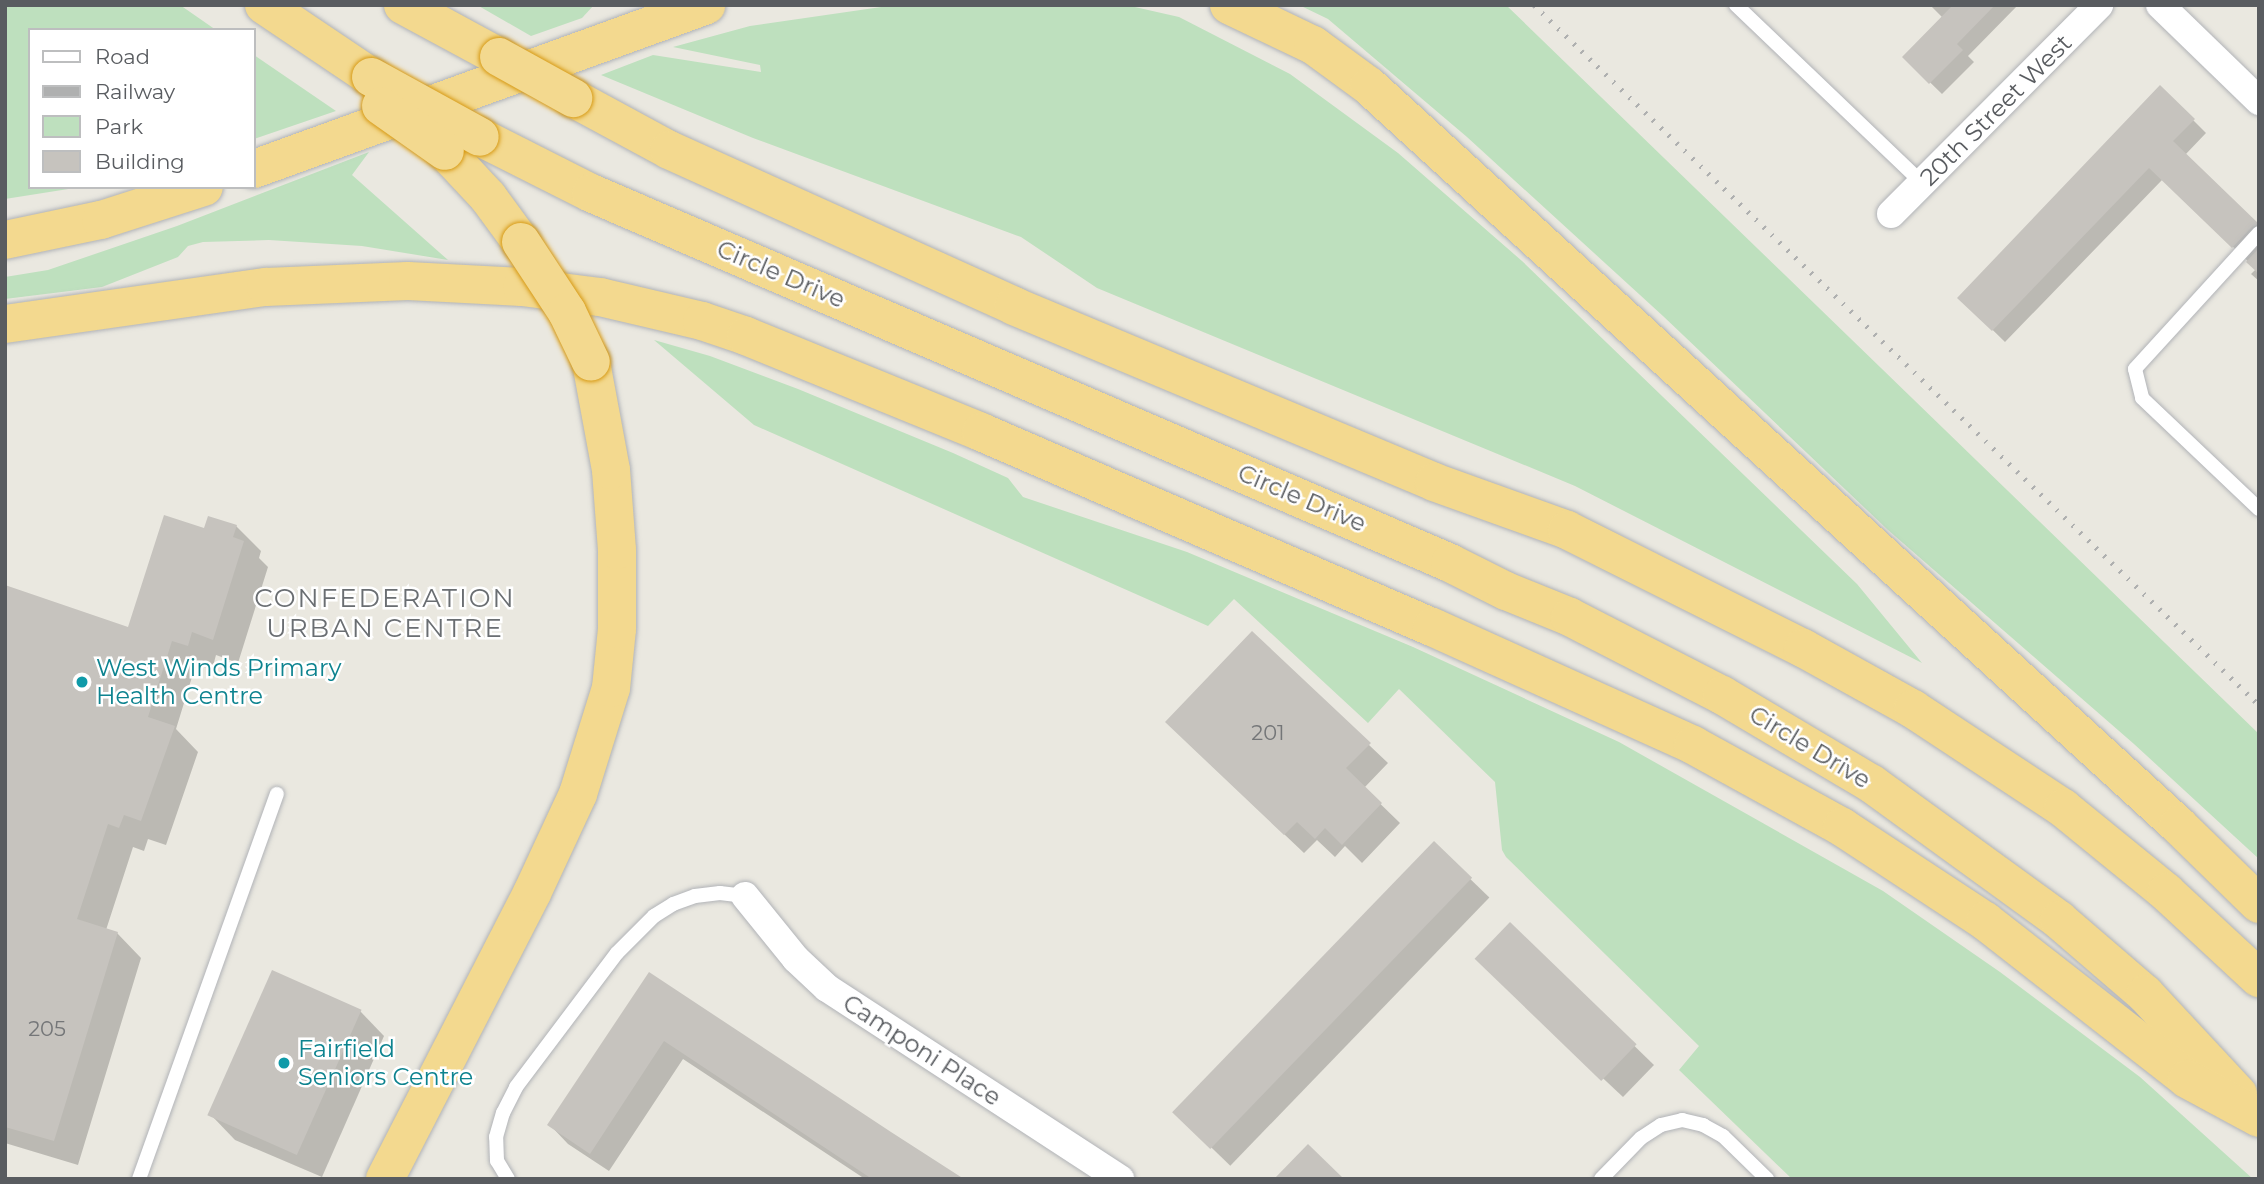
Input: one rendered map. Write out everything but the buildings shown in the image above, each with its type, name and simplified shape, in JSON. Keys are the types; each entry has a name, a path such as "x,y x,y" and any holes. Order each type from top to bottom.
{"highway":[{"name":"Circle Drive","path":"263,5 360,81 591,193 1450,563 1506,591 1570,617 1722,695 1872,784 2059,920 2145,994 2259,1117"},
{"path":"403,5 669,150 1014,306 1434,482 1567,530 1681,586 1913,709 1972,746 2063,808 2125,857 2259,978"},
{"path":"256,168 706,5"},
{"path":"1229,5 1313,45 1369,86 2168,816 2259,904"},
{"path":"360,81 445,151 488,197 567,312 591,362 611,470 617,550 617,629 611,688 578,794 532,892 385,1179"},
{"path":"5,240 101,220 199,189"},
{"path":"5,324 266,287 408,281 522,288 600,297 702,321 746,336 1169,513 1693,744 1842,827 1974,913 2187,1079 2259,1117"},
{"path":"2198,922 2259,989"}],"street":[{"name":"20th Street West","path":"1891,214 2099,5"},
{"path":"2160,5 2259,101"},
{"name":"Camponi Place","path":"745,896 796,959 827,988 1120,1179"}],"lane":[{"path":"1736,5 1923,184"},
{"path":"2259,233 2135,369 2142,398 2259,509"},
{"path":"139,1179 276,794"},
{"path":"508,1179 497,1161 496,1137 503,1113 516,1087 617,953 654,916 673,904 695,896 720,893 745,896"},
{"path":"1601,1179 1641,1138 1661,1125 1682,1120 1703,1125 1723,1136 1768,1179"}],"green space":[{"path":"5,5 180,5 213,28 28,28 28,189 68,189 5,199"},
{"path":"477,5 594,5 582,18 531,36"},
{"path":"895,5 1126,5 1179,17 1290,74 1398,153 1522,261 1857,584 1922,663 1575,486 1097,288 1021,237 753,138 601,75 653,55 761,72 760,65 673,47 750,26"},
{"path":"1299,5 1506,5 2259,734 2259,859 2134,744 1888,530 1663,316 1467,137 1328,19"},
{"path":"256,56 336,111 256,138"},
{"path":"369,152 352,175 448,260 362,246 269,240 203,242 188,246 178,257 102,287 5,299 5,277 48,270 177,226"},
{"path":"654,340 710,356 798,389 953,453 1008,478 1023,497 1187,552 1413,647 1619,742 1883,891 2000,972 2140,1077 2253,1179 1792,1179 1679,1070 1699,1046 1506,857 1502,850 1495,782 1399,689 1368,723 1234,599 1208,626 754,425"}],"railway":[{"path":"1534,5 2259,705"}],"place":[{"name":"West Winds Primary Health Centre","path":"82,682"},
{"name":"Fairfield Seniors Centre","path":"284,1063"}],"district":[{"name":"CONFEDERATION URBAN CENTRE","path":"385,614"}]}
